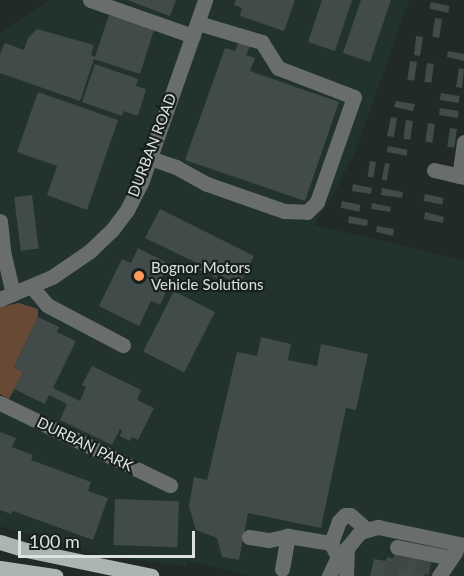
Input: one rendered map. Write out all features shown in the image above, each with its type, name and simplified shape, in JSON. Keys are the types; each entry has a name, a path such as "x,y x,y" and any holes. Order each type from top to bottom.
{"main road":[{"path":"0,542 26,550 151,576"},
{"path":"0,568 55,576"}],"street":[{"path":"90,0 195,29 262,42 278,68 354,97 317,202 307,212 284,211 207,184 176,167 150,158"},
{"name":"DURBAN ROAD","path":"7,296 52,277 90,250 112,230 141,183 206,0"},
{"path":"434,170 462,177 464,142"},
{"path":"0,221 7,296"},
{"path":"32,287 47,305 123,345"},
{"name":"DURBAN PARK","path":"0,403 170,485"},
{"path":"346,576 339,549 339,521 345,515 350,515 366,529"},
{"path":"386,528 395,551 451,558"},
{"path":"329,576 339,549 366,529 386,528 462,545 440,576"},
{"path":"249,537 269,540 288,536 339,549"},
{"path":"282,569 288,536"}],"shaded area":[{"path":"50,0 409,0 356,150 334,193 314,225 464,260 464,576 250,576 188,561 186,566 106,556 0,526 0,34"},
{"path":"19,303 38,309 38,317 14,367 23,372 9,399 0,394 0,307"}],"building":[{"path":"127,0 176,0 170,16"},
{"path":"236,0 295,0 284,31 240,16 242,8 234,5"},
{"path":"322,0 352,0 335,51 308,42"},
{"path":"361,0 391,0 370,62 343,53"},
{"path":"431,2 450,6 448,13 430,9"},
{"path":"109,15 154,30 140,74 94,59 80,101 0,73 0,54 5,43 24,50 28,38 37,29 94,45 91,55 95,57"},
{"path":"435,18 442,19 439,38 432,37"},
{"path":"416,36 423,37 420,56 414,55"},
{"path":"239,42 250,46 246,55 255,58 250,71 339,102 305,201 185,160 225,48 235,51"},
{"path":"448,51 464,54 464,61 447,57"},
{"path":"410,61 417,62 414,81 407,80"},
{"path":"427,63 434,64 431,83 424,82"},
{"path":"95,64 138,79 136,86 146,89 138,116 124,111 122,116 82,102"},
{"path":"459,68 464,69 462,88 456,87"},
{"path":"38,92 118,120 87,210 47,195 57,166 17,152"},
{"path":"441,93 460,96 459,103 440,100"},
{"path":"396,101 415,104 413,111 394,107"},
{"path":"440,108 459,111 458,118 439,115"},
{"path":"391,117 397,118 394,137 387,136"},
{"path":"406,120 413,121 410,140 403,139"},
{"path":"428,123 435,124 432,143 425,142"},
{"path":"450,128 457,129 454,148 447,147"},
{"path":"388,146 408,150 406,156 387,152"},
{"path":"370,161 376,162 373,178 367,177"},
{"path":"385,163 390,164 387,181 382,180"},
{"path":"353,184 372,188 371,194 352,191"},
{"path":"382,188 403,192 402,198 381,195"},
{"path":"425,194 444,198 442,205 424,201"},
{"path":"32,195 39,249 21,251 14,197"},
{"path":"342,201 361,205 359,212 341,208"},
{"path":"372,203 391,207 390,212 371,209"},
{"path":"160,209 254,256 239,285 218,274 217,278 199,270 201,265 145,238"},
{"path":"425,212 444,217 443,223 424,219"},
{"path":"349,216 368,220 367,226 348,223"},
{"path":"377,226 394,229 393,236 376,232"},
{"name":"Bognor Motors Vehicle Solutions","path":"138,248 169,264 158,288 166,292 160,305 151,301 139,326 99,306 122,259 131,263"},
{"path":"174,291 215,312 184,372 143,352"},
{"path":"38,317 59,327 57,332 76,341 53,388 80,401 86,387 82,385 92,366 141,390 137,400 154,408 138,440 132,437 130,441 120,436 122,431 120,429 112,445 60,420 67,404 49,395 45,404 14,389 23,372 14,367"},
{"path":"261,337 291,344 288,360 317,366 321,344 368,354 356,410 346,408 321,528 248,513 239,560 222,557 217,538 196,530 189,507 194,477 207,480 237,352 257,356"},
{"path":"0,432 16,438 12,447 33,455 31,460 91,482 88,491 108,498 93,540 13,511 11,514 0,510"},
{"path":"115,499 179,501 177,547 113,545"},
{"path":"404,550 429,555 424,576 370,576 374,559 386,561 387,557 401,561"}],"tunnel":[{"path":"390,576 394,555"},
{"path":"393,559 443,570"}],"place":[{"name":"Bognor Motors Vehicle Solutions","path":"139,276"}]}
